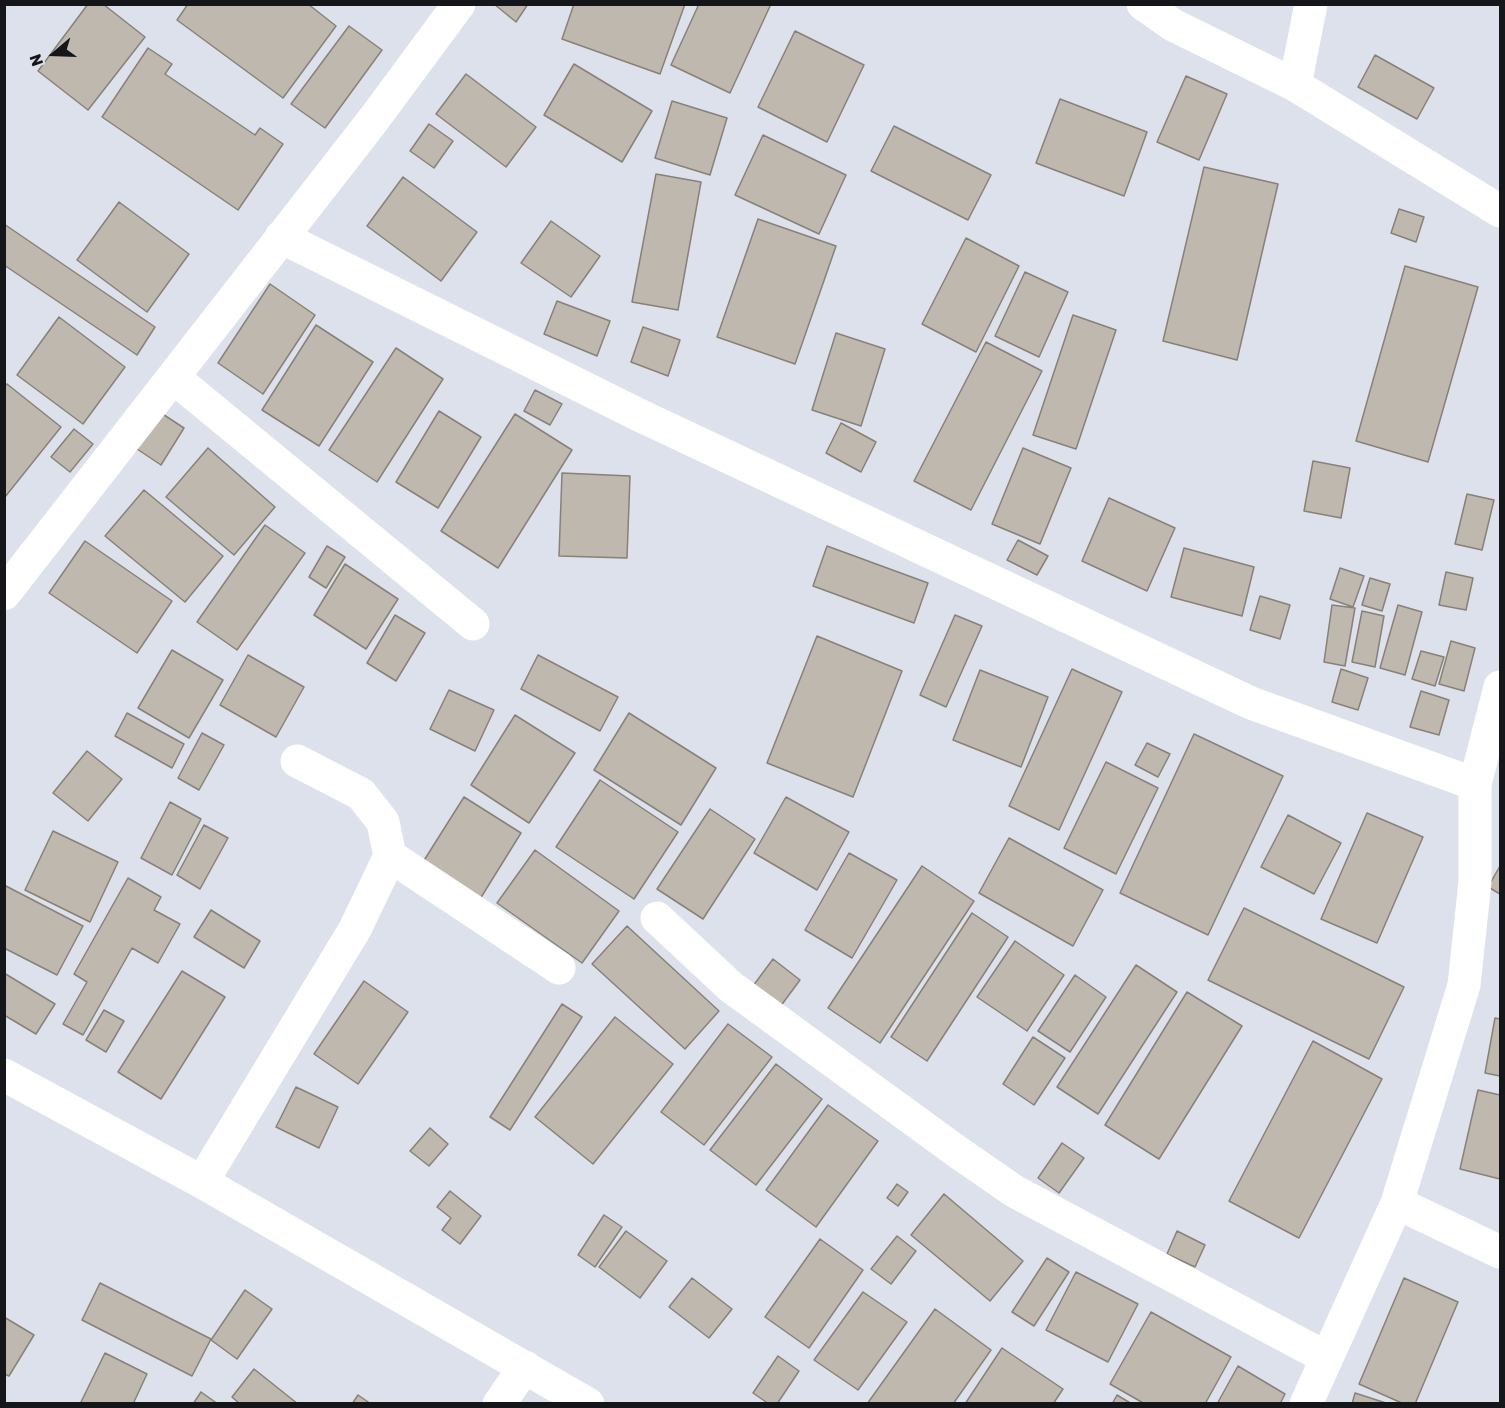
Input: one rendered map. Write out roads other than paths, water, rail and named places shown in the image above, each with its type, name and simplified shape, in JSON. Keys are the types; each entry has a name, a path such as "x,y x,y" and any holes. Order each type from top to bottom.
{"street":[{"path":"4,594 374,119 459,4"},
{"path":"1143,4 1173,25 1295,85 1500,211"},
{"path":"1295,85 1311,4"},
{"path":"281,237 639,415 1240,698 1475,784"},
{"path":"173,377 473,624"},
{"path":"1306,1404 1397,1203 1464,985 1475,882 1475,784 1500,687"},
{"path":"202,1182 355,929 390,856 383,822 361,794 297,761"},
{"path":"390,856 559,968"},
{"path":"657,918 732,987 1014,1191 1327,1358"},
{"path":"4,1075 202,1182 588,1404"},
{"path":"1397,1203 1500,1252"},
{"path":"499,1404 525,1367"}]}
